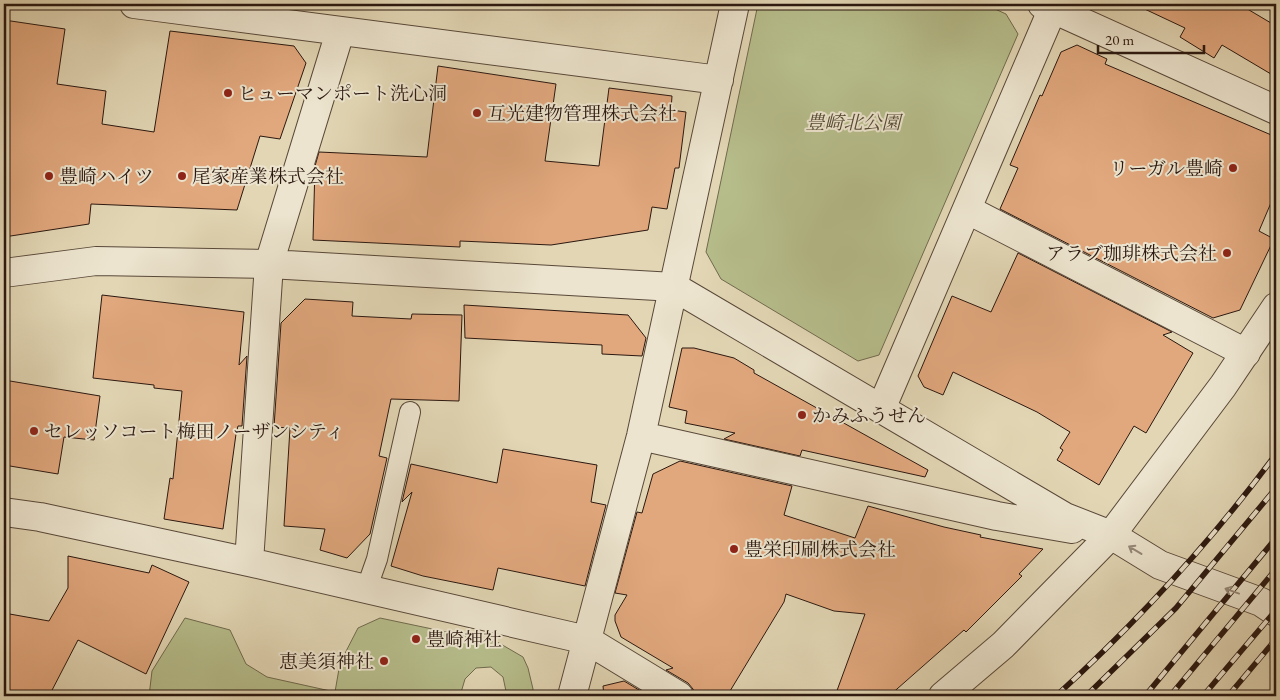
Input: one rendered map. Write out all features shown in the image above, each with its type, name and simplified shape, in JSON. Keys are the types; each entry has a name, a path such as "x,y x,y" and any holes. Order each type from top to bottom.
{"street":[{"path":"134,4 719,80"},
{"path":"572,696 641,436 735,4"},
{"path":"881,409 968,210 1050,5 1276,110"},
{"path":"249,562 269,264 340,32"},
{"path":"968,210 1246,353"},
{"path":"4,273 96,261 269,264 674,287 1065,517 1111,535 1160,565 1261,602 1276,612"},
{"path":"943,696 1002,645 1111,535 1246,353 1276,307"},
{"path":"641,436 997,516 1111,535"},
{"path":"4,512 40,517 249,562 587,640 680,696"}],"lane":[{"path":"366,590 377,559 410,412"}],"green space":[{"name":"豊崎北公園","path":"758,4 984,4 1006,14 1018,34 879,355 858,361 721,279 706,252"},
{"name":"豊崎神社","path":"185,618 230,630 246,664 267,677 335,692 340,663 358,628 380,618 499,643 523,657 533,689 532,696 507,696 503,677 491,667 476,668 465,679 460,696 149,696 152,671"}],"building":[{"path":"1134,4 1239,4 1276,26 1276,77 1222,45 1214,58 1180,37 1185,28"},
{"path":"4,20 65,29 57,84 106,91 102,124 154,132 170,31 294,46 306,63 280,139 260,136 237,210 91,204 89,224 4,237"},
{"path":"1077,45 1107,59 1105,64 1276,137 1276,191 1259,231 1274,239 1240,310 1213,318 1000,209 1018,168 1010,165 1040,95 1042,96 1061,52"},
{"path":"438,66 556,84 545,161 599,166 609,88 672,96 671,110 686,112 679,168 675,168 667,209 652,207 648,230 551,245 460,241 460,247 313,240 315,166 319,152 427,157"},
{"path":"1018,253 1172,332 1163,335 1193,353 1146,433 1134,426 1099,485 1057,460 1063,450 1060,448 1070,432 1037,412 953,372 943,395 924,387 918,376 952,296 991,312"},
{"path":"102,295 244,312 239,365 247,356 242,426 238,426 236,434 223,529 164,519 170,478 173,479 182,391 154,388 154,385 93,378"},
{"path":"305,299 353,302 352,316 411,319 412,314 462,315 459,401 391,399 379,456 387,458 370,534 347,558 320,550 325,529 284,526 290,428 274,427 281,323"},
{"path":"464,305 628,315 646,338 642,356 602,354 602,345 465,338"},
{"path":"682,348 694,348 734,358 754,370 754,373 928,470 925,477 802,450 800,456 724,439 735,433 685,423 687,411 669,407"},
{"name":"セレッソコート梅田ノーザンシティ","path":"4,380 100,396 94,440 64,437 58,474 4,465"},
{"path":"503,449 597,465 591,502 606,505 585,586 498,568 493,590 423,576 391,566 412,492 402,502 411,464 497,483"},
{"path":"680,461 792,486 784,515 855,538 868,506 981,535 980,537 1043,549 1019,574 1022,576 966,632 964,630 889,696 835,696 865,614 834,611 786,594 784,602 727,696 695,696 693,689 688,683 666,670 673,668 621,637 615,621 615,615 627,595 615,593 637,512 642,513 653,474"},
{"path":"68,556 149,573 152,565 189,582 146,674 78,640 49,696 4,696 4,613 49,621 68,588"},
{"path":"624,681 649,696 604,696 603,686"}],"railway":[{"path":"1056,696 1172,580 1226,519 1276,454"},
{"path":"1086,696 1176,608 1276,488"},
{"path":"1145,696 1276,538"},
{"path":"1170,696 1276,569"},
{"path":"1203,696 1276,610"},
{"path":"1228,696 1276,639"}],"place":[{"name":"ヒューマンポート洗心洞","path":"228,93"},
{"name":"互光建物管理株式会社","path":"477,113"},
{"name":"リーガル豊崎","path":"1233,168"},
{"name":"豊崎ハイツ","path":"49,176"},
{"name":"尾家産業株式会社","path":"182,176"},
{"name":"アラブ珈琲株式会社","path":"1227,253"},
{"name":"かみふうせん","path":"802,415"},
{"name":"セレッソコート梅田ノーザンシティ","path":"34,431"},
{"name":"豊栄印刷株式会社","path":"734,549"},
{"name":"豊崎神社","path":"416,639"},
{"name":"恵美須神社","path":"384,661"}]}
